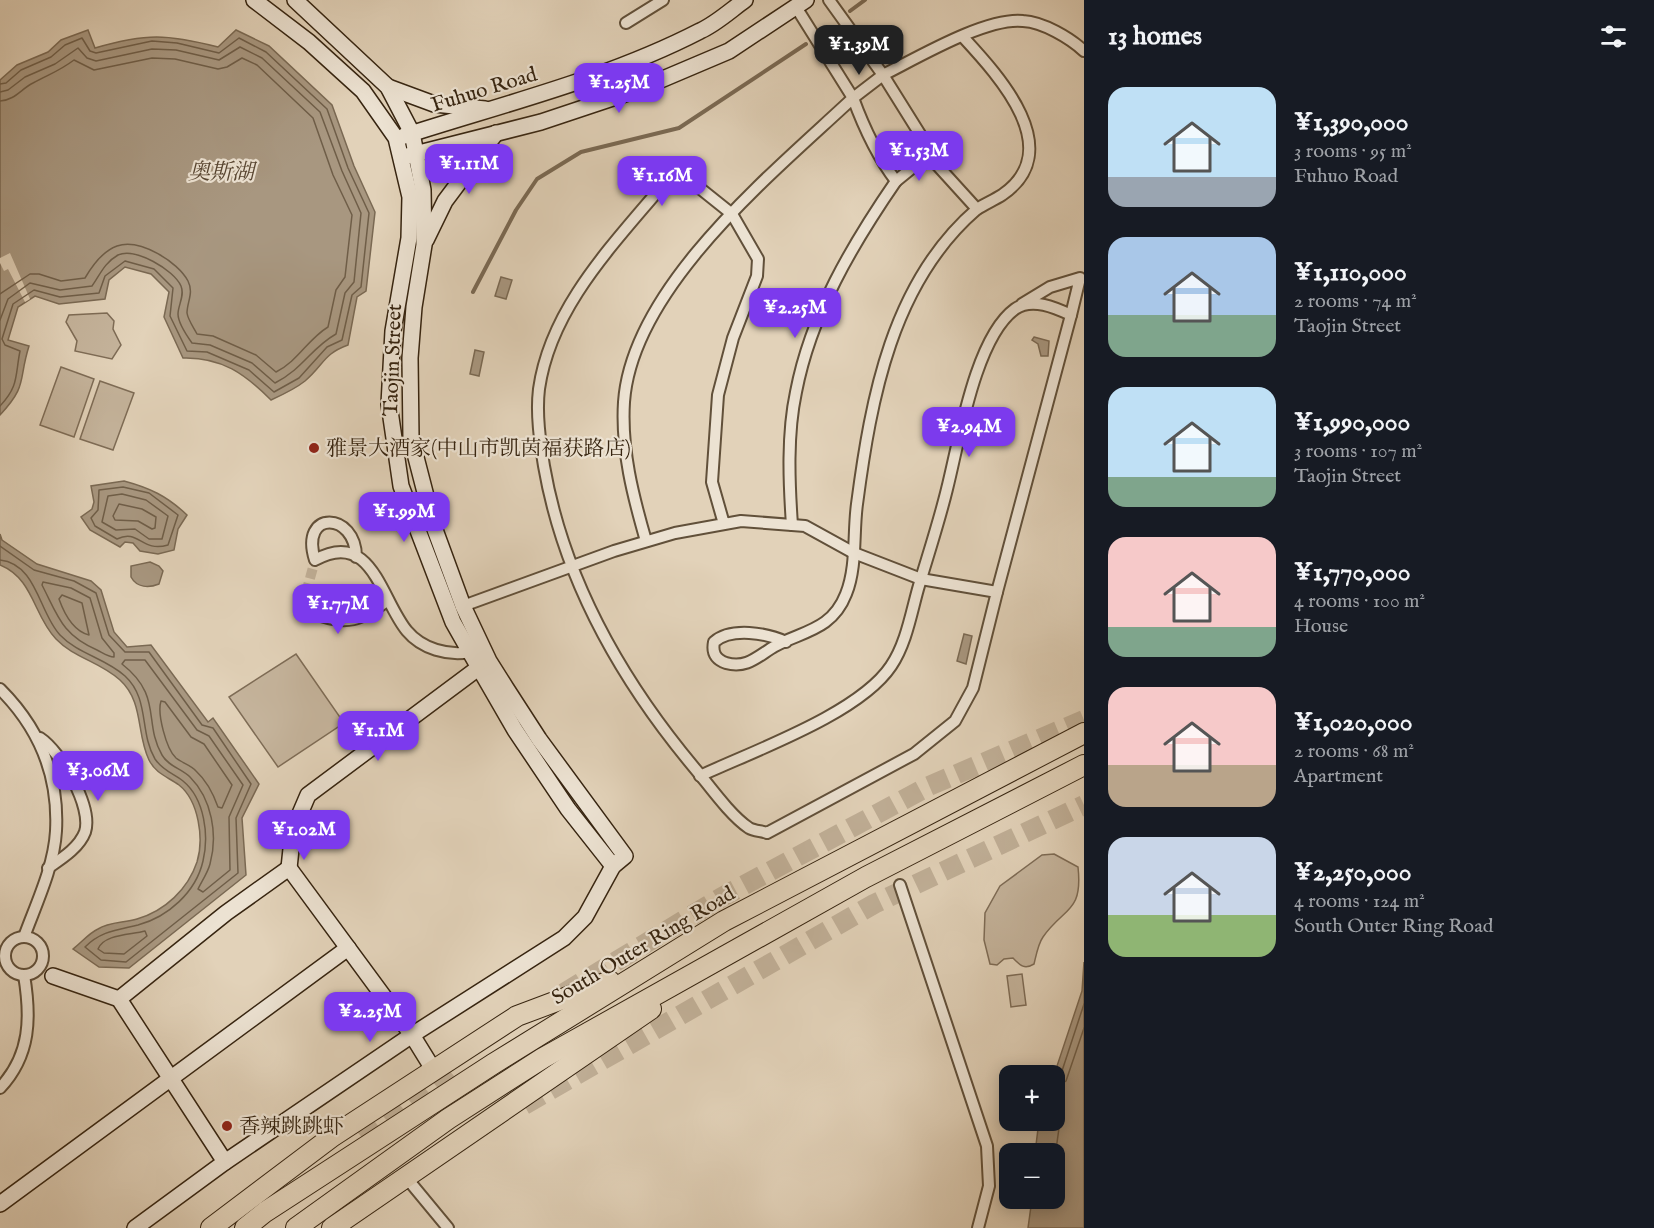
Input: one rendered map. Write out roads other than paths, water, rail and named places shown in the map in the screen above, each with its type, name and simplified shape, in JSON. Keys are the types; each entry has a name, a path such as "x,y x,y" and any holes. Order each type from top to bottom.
{"highway":[{"name":"South Outer Ring Road","path":"245,1228 473,1077 724,921 1077,736"},
{"path":"296,1228 448,1119 533,1064 885,867 1080,766"},
{"path":"211,1228 333,1137 433,1069 517,1016 652,965"},
{"path":"332,1228 405,1176 552,1080 659,1004 701,968"}],"street":[{"path":"135,1228 225,1162 412,1035 564,938 585,917 619,861 568,809 515,730 484,664 470,652 444,600 401,486 389,404 393,331 409,238 410,196 396,138 363,92 309,42 254,0"},
{"name":"Taojin Street","path":"295,0 388,87 412,133 423,190 423,245 411,348 411,438 434,527 484,664"},
{"path":"626,23 663,0"},
{"name":"Fuhuo Road","path":"396,138 494,110 598,74 702,31 745,0"},
{"path":"829,0 883,75 923,139 928,155 977,209"},
{"path":"801,4 853,98 866,133 883,165 896,181"},
{"name":"Fuhuo Road","path":"401,158 541,122 637,90 729,51 801,4"},
{"path":"646,541 629,479 624,402 631,361 651,317 678,276 732,214 853,98 883,75 963,37 1001,22 1024,21 1051,30 1084,51"},
{"path":"786,642 754,634 735,634 721,636 714,642 712,651 716,658 726,663 752,663 786,642 814,631 830,617 846,595 854,553 854,527 869,419 893,338 915,288 937,249 957,226 977,209 1003,195 1019,178 1029,156 1028,131 1013,98 992,68 963,37"},
{"path":"388,87 434,104 494,110"},
{"path":"423,245 445,201 496,133"},
{"path":"792,525 791,439 795,393 809,342 845,260 896,181 928,155"},
{"path":"724,524 712,482 718,395 733,338 756,276 758,259 732,214 697,186 674,180 657,192 569,304 548,349 539,390 539,433 557,526 588,610 665,734 700,776 750,828 767,833 914,754 955,721 973,688 1082,273"},
{"path":"700,776 789,735 872,687 891,665 907,629 977,371 996,332 1016,308 1050,287 1082,273"},
{"path":"1016,308 1031,304 1050,305 1071,315"},
{"path":"463,606 646,541 741,521 805,526 854,553 921,579 997,592"},
{"path":"356,557 356,544 352,534 342,526 329,522 319,526 312,534 310,545 315,560 328,553 356,557 366,562 408,632 430,648 453,655 470,652"},
{"path":"306,593 314,613 331,621 352,620 370,613 388,600"},
{"path":"433,1069 412,1035 289,868 293,830 308,795 484,664"},
{"path":"0,689 22,711 37,735 52,784 56,831 48,868 24,937"},
{"path":"37,735 45,741 62,763 88,815 84,833 77,845 48,868"},
{"path":"119,999 226,913 289,868"},
{"path":"900,885 987,1146 988,1186 978,1228"},
{"path":"24,937 36,941 43,958 38,969 24,975 10,969 5,954 13,941 24,937"},
{"path":"0,1204 348,948"},
{"path":"38,969 119,999 225,1162"},
{"path":"0,1088 12,1075 22,1058 28,1031 29,1007 24,975"},
{"path":"405,1176 448,1228"}],"water":[{"name":"奥斯湖","path":"88,30 95,48 129,40 156,37 218,47 236,30 269,46 332,105 354,166 375,212 366,291 357,297 348,345 328,356 305,381 293,389 271,400 252,382 232,369 210,360 183,358 164,317 169,292 151,274 125,267 109,280 105,299 59,304 35,296 18,307 8,340 29,346 19,389 0,415 0,80 17,65 48,52 61,40"},
{"path":"501,277 512,280 506,299 495,296"},
{"path":"1034,337 1049,341 1048,356 1041,356 1038,344 1032,340"},
{"path":"475,350 484,352 479,376 470,374"},
{"path":"124,481 158,494 187,515 178,529 174,550 158,554 140,551 133,543 125,542 120,547 90,530 81,517 92,509 94,502 91,486"},
{"path":"0,534 2,540 37,564 91,581 101,590 114,632 127,647 151,645 208,722 213,718 259,784 242,818 246,875 129,968 99,967 73,949 91,933 102,927 137,919 157,911 174,898 188,881 197,862 200,832 195,810 186,792 159,772 149,760 136,708 128,689 113,674 71,651 56,639 48,630 27,588 11,571 0,565"},
{"path":"150,562 159,566 163,571 159,584 147,586 136,583 131,577 131,566"},
{"path":"964,634 972,636 966,664 957,661"},
{"path":"1084,962 1084,1228 1028,1228 1031,1209 1065,1209 1065,1143 1036,1143 1038,1131 1065,1131 1065,1065 1057,1065 1082,991"}],"waterway":[{"path":"850,11 865,0"},
{"path":"473,292 516,210 537,179 581,152 679,128 806,44"}],"tunnel":[{"path":"306,593 315,560"},
{"path":"564,993 722,897 929,786 1084,720"},
{"path":"524,1105 874,904 1084,805"},
{"path":"364,1140 449,1068"}],"place":[{"name":"雅景大酒家(中山市凯茵福获路店)","path":"314,448"},
{"name":"香辣跳跳虾","path":"227,1126"}]}
